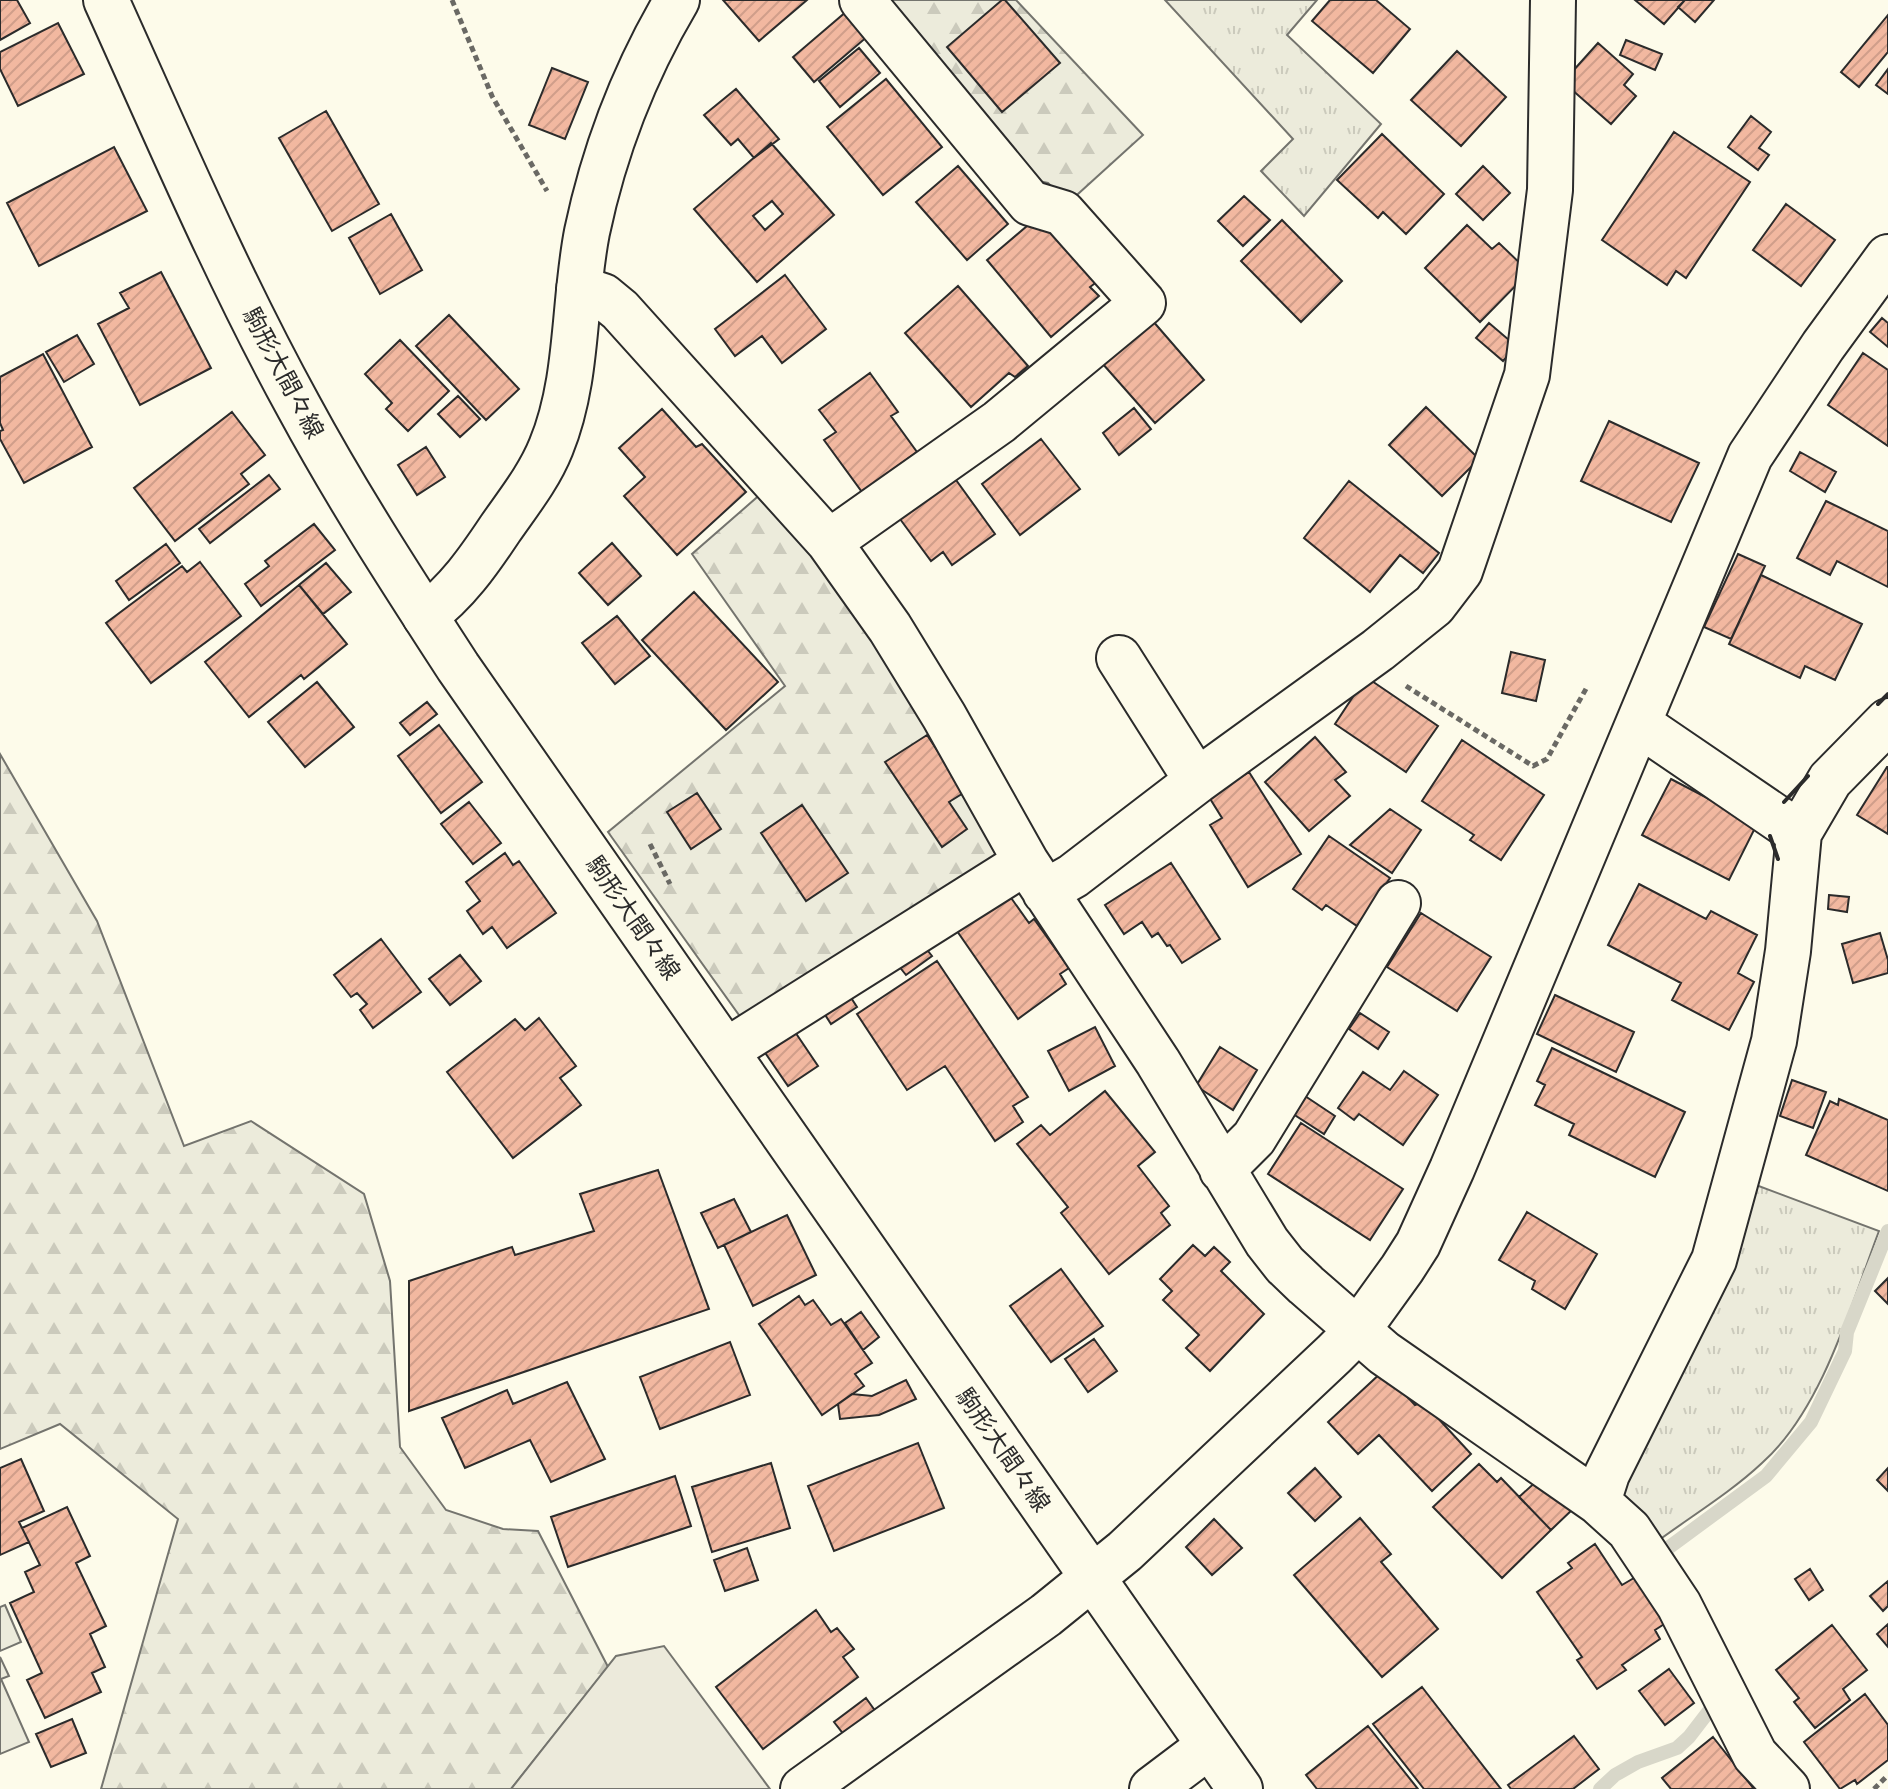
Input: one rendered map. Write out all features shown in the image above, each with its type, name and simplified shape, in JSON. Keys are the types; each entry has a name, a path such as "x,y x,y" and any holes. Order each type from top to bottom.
{"street":[{"name":"駒形大間々線","path":"106,0 227,265 299,407 381,548 726,1051 1240,1789"},
{"path":"425,616 448,599 475,566 546,458 560,423 569,384 587,231 619,123 643,63 677,0"},
{"path":"829,542 999,422 1143,303 1063,213 1030,203 862,0"},
{"path":"726,1051 1036,877 1073,876 1197,781 1364,661 1434,605 1460,571 1527,375 1550,190 1553,0"},
{"path":"823,1783 1046,1615 1136,1540 1358,1330 1380,1302 1418,1244 1452,1169 1750,456 1881,282"},
{"path":"579,288 603,296 620,310 829,542 890,628 1036,877 1158,1062 1267,1242 1285,1265 1384,1353 1598,1502 1629,1530 1679,1605 1755,1755 1787,1789"},
{"path":"1119,658 1197,781"},
{"path":"1639,724 1799,833"},
{"path":"1598,1502 1607,1474 1714,1260 1774,1041 1788,951 1799,833 1830,780 1886,727"},
{"path":"1222,1170 1254,1138 1398,903"},
{"path":"1152,1789 1209,1746"}],"path":[{"path":"452,0 492,96 538,177 552,199 587,231"},
{"path":"1364,661 1533,766 1547,759 1587,687"},
{"path":"1874,1789 1888,1775"}],"green space":[{"path":"879,0 1016,0 1143,135 1068,203 1048,183 1028,179"},
{"path":"1165,0 1317,0 1287,35 1381,124 1304,216 1261,171 1293,139"},
{"path":"763,492 816,554 1012,860 756,1017 739,1015 608,832 785,686 692,554"},
{"path":"0,754 97,921 184,1146 251,1121 364,1194 390,1281 400,1447 446,1510 503,1529 538,1531 608,1667 511,1789 101,1789 178,1519 60,1424 0,1449"},
{"path":"1748,1182 1879,1231 1832,1355 1802,1415 1762,1463 1655,1543 1617,1486"},
{"path":"5,1605 21,1642 0,1651 0,1607"},
{"path":"0,1657 9,1676 1,1679 29,1742 0,1754"}],"shaded area":[{"path":"664,1646 770,1789 511,1789 616,1656"}],"building":[{"path":"0,0 17,0 30,23 0,40"},
{"path":"723,0 807,0 759,41"},
{"path":"1002,0 1060,63 1002,112 947,47"},
{"path":"1330,0 1376,0 1410,29 1373,73 1312,21"},
{"path":"1635,0 1685,0 1664,24"},
{"path":"1685,0 1714,0 1695,22 1678,7"},
{"path":"847,11 868,36 814,82 793,57"},
{"path":"1888,15 1888,52 1859,87 1841,72"},
{"path":"58,23 84,74 18,106 0,69 0,52"},
{"path":"1626,40 1662,54 1655,70 1620,55"},
{"path":"1598,43 1633,74 1624,85 1636,96 1611,124 1563,82"},
{"path":"859,48 880,73 840,107 819,81"},
{"path":"1457,51 1506,97 1461,146 1411,100"},
{"path":"552,68 588,82 565,139 529,125"},
{"path":"1888,69 1888,94 1876,85"},
{"path":"886,79 942,147 883,195 827,127"},
{"path":"736,89 779,139 754,158 738,139 731,145 704,115"},
{"path":"326,111 379,204 332,231 279,138"},
{"path":"1751,116 1771,132 1759,148 1769,155 1758,170 1728,147"},
{"path":"1674,132 1750,182 1686,278 1676,271 1667,285 1602,240"},
{"path":"1382,134 1444,194 1406,234 1383,212 1378,218 1337,180"},
{"path":"771,143 834,215 757,282 694,209","holes":["772,201 783,214 765,230 753,216"]},
{"path":"114,147 147,211 39,266 7,203"},
{"path":"958,166 1008,224 967,260 916,202"},
{"path":"1483,166 1510,193 1483,220 1456,194"},
{"path":"1244,196 1270,220 1243,246 1218,221"},
{"path":"1786,204 1835,240 1801,286 1753,250"},
{"path":"391,214 422,270 380,294 349,238"},
{"path":"1034,220 1048,220 1098,281 1090,287 1099,296 1051,337 987,260"},
{"path":"1282,220 1342,281 1301,322 1241,261"},
{"path":"1467,225 1492,249 1499,243 1529,272 1480,322 1425,268"},
{"path":"161,272 211,368 140,405 98,324 129,308 120,293"},
{"path":"785,275 826,329 782,363 762,336 735,356 715,329"},
{"path":"958,286 1028,366 1015,377 1009,373 971,407 905,333"},
{"path":"449,315 519,389 486,420 416,346"},
{"path":"1882,318 1888,323 1888,347 1870,332"},
{"path":"1152,320 1204,380 1155,423 1102,363"},
{"path":"1489,323 1516,346 1503,361 1476,338"},
{"path":"77,335 94,364 64,382 46,352"},
{"path":"400,340 449,391 408,431 386,409 392,403 365,374"},
{"path":"1863,353 1888,370 1888,446 1828,405"},
{"path":"43,354 92,447 24,483 0,439 0,431 3,430 0,423 0,377"},
{"path":"870,373 898,412 891,416 917,452 862,492 824,440 836,432 819,410"},
{"path":"458,396 480,419 460,437 438,414"},
{"path":"1426,407 1479,459 1442,496 1389,445"},
{"path":"1134,408 1151,429 1119,455 1103,433"},
{"path":"662,409 696,447 702,444 746,492 677,555 624,496 645,477 619,448"},
{"path":"232,412 265,455 241,474 249,484 175,541 134,488"},
{"path":"1609,421 1699,463 1671,522 1581,481"},
{"path":"1041,439 1080,489 1020,535 982,484"},
{"path":"426,447 445,477 417,495 398,465"},
{"path":"1800,452 1836,472 1825,492 1790,471"},
{"path":"951,473 995,534 952,565 943,552 931,561 900,519"},
{"path":"269,475 280,489 210,543 199,529"},
{"path":"1349,481 1439,553 1423,573 1400,555 1370,592 1304,538"},
{"path":"1826,501 1888,531 1888,587 1837,561 1830,575 1797,558"},
{"path":"314,524 335,550 261,606 245,584 269,566 265,561"},
{"path":"612,543 641,576 608,605 579,573"},
{"path":"166,544 180,563 129,600 116,581"},
{"path":"1738,554 1765,566 1731,639 1704,627"},
{"path":"200,562 241,616 151,683 106,623 182,566 187,572"},
{"path":"326,563 351,592 323,614 299,585"},
{"path":"1761,575 1862,624 1835,680 1805,666 1800,678 1729,644"},
{"path":"299,585 347,644 304,679 301,675 249,717 205,662"},
{"path":"694,592 778,682 726,730 642,640"},
{"path":"617,616 650,656 615,684 582,643"},
{"path":"1511,652 1545,660 1536,701 1502,693"},
{"path":"1366,677 1438,726 1406,772 1335,724"},
{"path":"317,682 354,727 305,767 268,722"},
{"path":"427,702 437,714 410,735 400,723"},
{"path":"439,725 482,782 441,813 398,756"},
{"path":"927,735 965,792 949,802 967,829 942,847 885,762"},
{"path":"1315,737 1346,772 1335,780 1350,796 1309,831 1265,782"},
{"path":"1462,740 1544,795 1501,860 1470,840 1474,835 1422,801"},
{"path":"1888,767 1888,834 1857,815"},
{"path":"1249,772 1301,854 1248,887 1210,825 1222,818 1209,797"},
{"path":"1671,779 1757,824 1729,880 1642,835"},
{"path":"697,793 721,829 691,849 667,812"},
{"path":"469,802 501,843 473,864 441,824"},
{"path":"802,805 848,873 806,901 761,833"},
{"path":"1390,809 1421,830 1392,873 1350,845"},
{"path":"1329,836 1390,878 1357,926 1326,905 1322,910 1293,889"},
{"path":"505,853 513,865 519,861 556,913 507,948 492,927 483,934 467,911 480,901 466,882"},
{"path":"1171,863 1220,939 1182,963 1170,945 1167,946 1158,933 1152,937 1142,922 1124,934 1105,905"},
{"path":"1639,884 1706,919 1711,911 1757,935 1738,973 1754,982 1729,1030 1672,1000 1681,983 1608,945"},
{"path":"1009,895 1029,923 1034,919 1069,968 1060,974 1066,984 1018,1019 957,931"},
{"path":"1829,895 1849,897 1847,912 1828,909"},
{"path":"1421,913 1491,957 1457,1011 1387,967"},
{"path":"1880,933 1888,960 1888,973 1853,983 1842,944"},
{"path":"381,939 421,992 373,1028 360,1010 367,1004 357,993 351,997 334,975"},
{"path":"920,941 932,956 906,975 894,960"},
{"path":"460,955 481,981 450,1005 429,979"},
{"path":"937,961 1028,1097 1013,1106 1023,1122 995,1141 945,1066 907,1090 857,1014"},
{"path":"846,990 857,1007 831,1024 820,1007"},
{"path":"1555,995 1634,1032 1616,1072 1537,1034"},
{"path":"1360,1013 1389,1032 1378,1049 1349,1029"},
{"path":"539,1018 576,1066 560,1078 581,1105 513,1158 447,1072 515,1019 525,1030"},
{"path":"789,1023 818,1066 788,1086 759,1044"},
{"path":"1095,1027 1115,1066 1069,1091 1048,1051"},
{"path":"1220,1047 1257,1070 1233,1110 1196,1086"},
{"path":"1552,1048 1685,1112 1655,1177 1569,1135 1574,1124 1535,1105 1545,1085 1537,1081"},
{"path":"1404,1071 1438,1095 1403,1145 1359,1114 1354,1120 1338,1108 1363,1072 1390,1090"},
{"path":"1792,1080 1826,1092 1813,1128 1780,1116"},
{"path":"1105,1091 1155,1152 1138,1166 1169,1206 1161,1213 1170,1225 1109,1274 1061,1213 1068,1207 1017,1144 1041,1125 1050,1135"},
{"path":"1302,1094 1335,1116 1324,1134 1290,1112"},
{"path":"1839,1099 1888,1120 1888,1191 1806,1155 1830,1101 1838,1105"},
{"path":"1301,1123 1403,1189 1370,1240 1268,1174"},
{"path":"658,1170 709,1309 409,1411 409,1281 512,1247 515,1255 594,1231 580,1194"},
{"path":"734,1199 751,1232 718,1248 701,1213"},
{"path":"1527,1212 1597,1254 1565,1309 1532,1289 1535,1281 1499,1260"},
{"path":"787,1215 816,1275 753,1306 724,1245"},
{"path":"1193,1245 1205,1256 1214,1247 1230,1262 1221,1271 1264,1314 1210,1371 1186,1348 1199,1335 1163,1300 1172,1291 1160,1279"},
{"path":"1061,1269 1103,1326 1051,1362 1010,1306"},
{"path":"1888,1278 1888,1304 1875,1291"},
{"path":"799,1296 805,1305 813,1300 831,1325 841,1319 872,1363 855,1374 864,1386 822,1415 759,1324"},
{"path":"861,1312 879,1337 863,1350 845,1323"},
{"path":"1094,1339 1117,1371 1088,1392 1065,1359"},
{"path":"730,1342 750,1395 660,1429 640,1377"},
{"path":"1383,1371 1415,1405 1423,1402 1471,1454 1432,1491 1379,1435 1358,1454 1328,1422"},
{"path":"906,1380 916,1399 879,1415 840,1419 838,1404 852,1394 872,1396"},
{"path":"567,1382 605,1459 551,1482 530,1440 465,1468 442,1418 507,1390 513,1404"},
{"path":"918,1443 944,1508 834,1551 808,1486"},
{"path":"21,1459 44,1511 19,1522 29,1542 0,1555 0,1468"},
{"path":"771,1463 790,1528 712,1552 692,1487"},
{"path":"1479,1464 1497,1482 1501,1478 1551,1530 1502,1578 1433,1507"},
{"path":"1315,1468 1341,1497 1315,1521 1288,1493"},
{"path":"1888,1468 1888,1491 1877,1480"},
{"path":"675,1476 691,1526 568,1567 551,1517"},
{"path":"1539,1479 1576,1506 1551,1530 1519,1497"},
{"path":"67,1507 90,1556 76,1563 106,1626 90,1634 105,1667 92,1673 101,1692 45,1718 27,1680 42,1673 10,1603 34,1592 25,1572 40,1565 22,1528"},
{"path":"1360,1518 1391,1554 1381,1562 1438,1629 1382,1677 1294,1575"},
{"path":"1214,1519 1242,1548 1212,1575 1186,1547"},
{"path":"1595,1544 1622,1585 1639,1575 1669,1621 1655,1630 1660,1639 1622,1665 1626,1670 1597,1689 1577,1660 1582,1657 1537,1592 1572,1568 1568,1563"},
{"path":"747,1548 758,1580 725,1591 714,1560"},
{"path":"1810,1569 1823,1590 1809,1600 1795,1579"},
{"path":"1888,1581 1888,1606 1883,1611 1870,1596"},
{"path":"816,1610 831,1632 837,1628 854,1649 843,1657 858,1677 763,1749 716,1687"},
{"path":"1888,1624 1888,1647 1877,1634"},
{"path":"1832,1625 1867,1670 1843,1689 1850,1700 1815,1728 1794,1702 1799,1698 1776,1670"},
{"path":"1669,1669 1694,1703 1665,1725 1639,1691"},
{"path":"1422,1687 1501,1789 1424,1789 1373,1724"},
{"path":"1865,1694 1888,1725 1888,1760 1857,1784 1855,1780 1840,1789 1804,1742"},
{"path":"866,1698 876,1712 845,1736 834,1722"},
{"path":"72,1719 86,1753 51,1767 36,1734"},
{"path":"1368,1726 1418,1789 1317,1789 1306,1775"},
{"path":"1574,1736 1599,1769 1573,1789 1511,1789 1508,1785"},
{"path":"1713,1737 1754,1789 1671,1789 1662,1778"}],"waterway":[{"path":"1670,1561 1664,1551 1766,1476 1811,1422 1845,1351 1847,1332 1888,1231"},
{"path":"1600,1789 1615,1775 1638,1762 1677,1748 1709,1711"}],"wall":[{"path":"1878,704 1888,694"},
{"path":"1784,802 1808,776"},
{"path":"1770,836 1778,859"}]}
